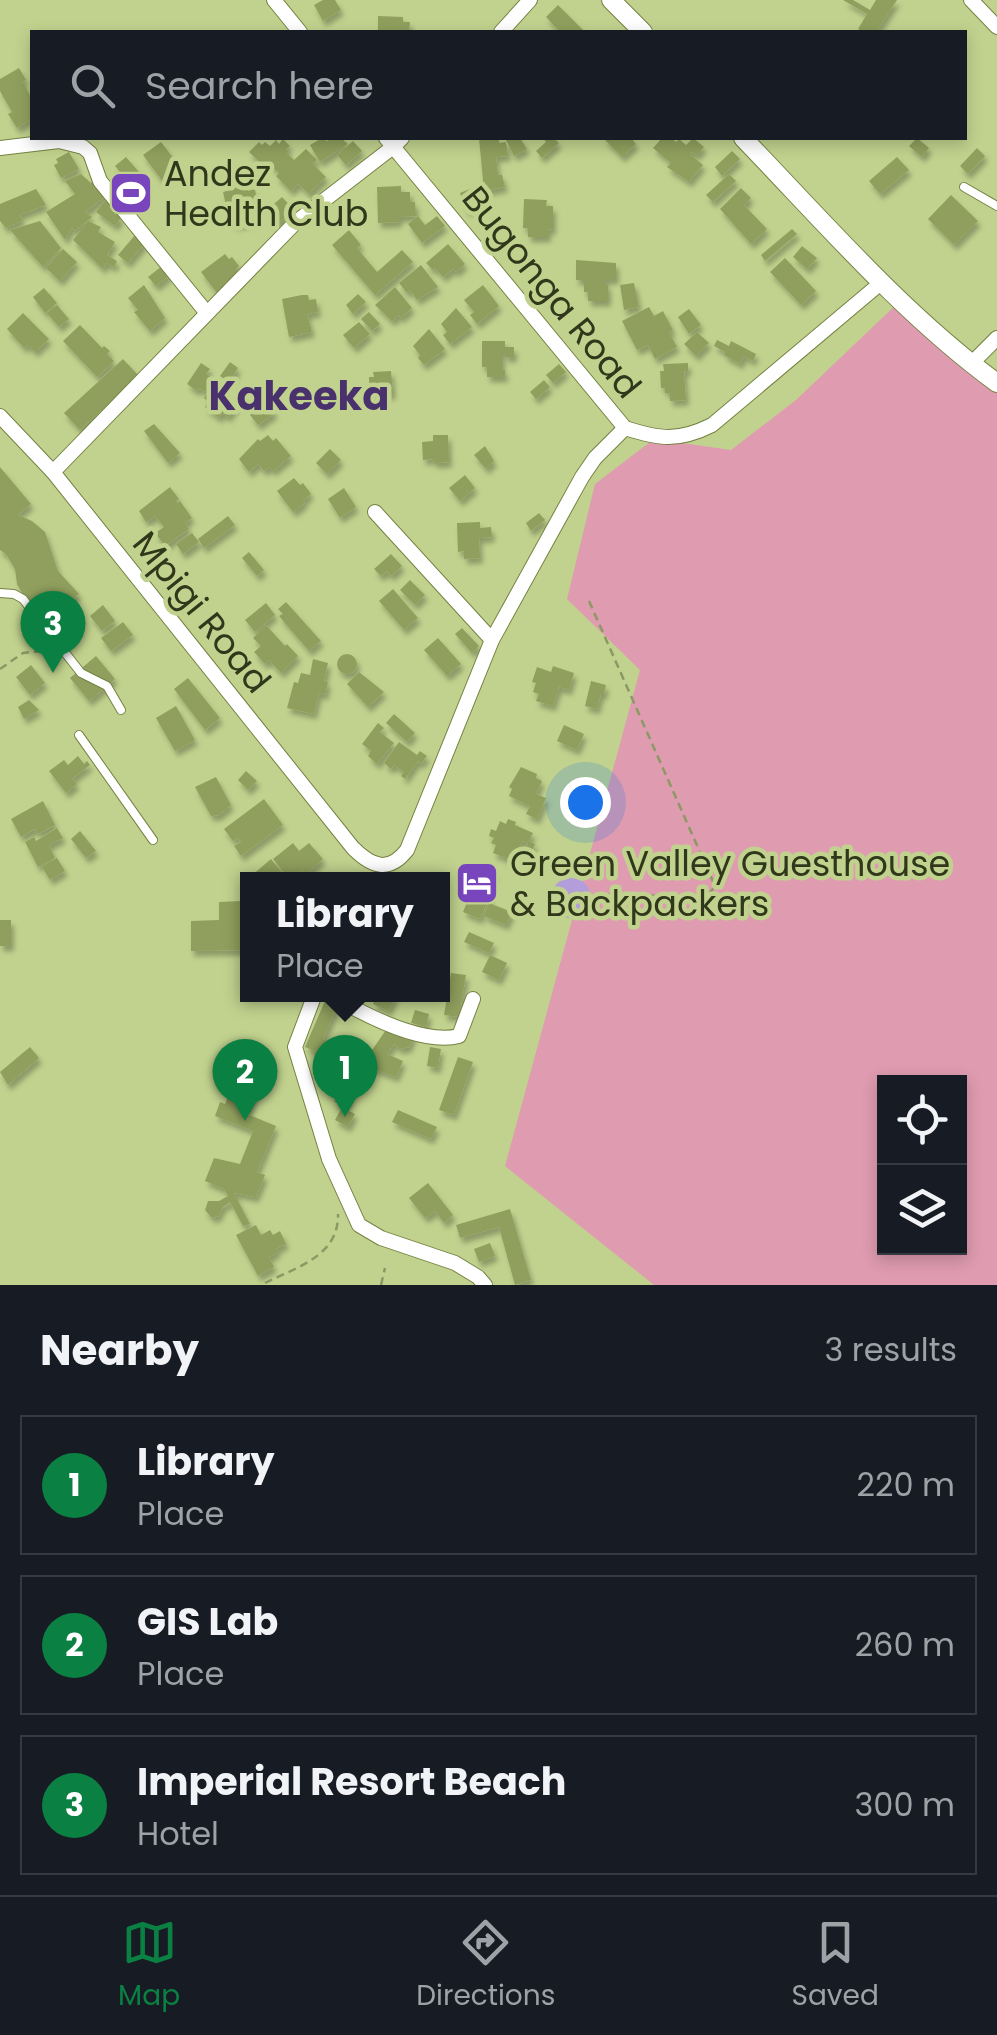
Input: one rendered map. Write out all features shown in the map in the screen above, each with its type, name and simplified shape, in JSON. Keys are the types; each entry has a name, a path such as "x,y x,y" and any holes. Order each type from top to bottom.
{"street":[{"path":"274,0 298,30"},
{"path":"503,30 530,0"},
{"path":"611,0 640,30"},
{"path":"971,0 997,27"},
{"path":"0,148 59,140 90,153 100,181 206,312"},
{"path":"53,472 296,222 394,140"},
{"name":"Bugonga Road","path":"394,140 624,428 653,437 674,438 712,425 882,282"},
{"path":"746,140 882,282 997,384"},
{"path":"971,364 997,338"},
{"name":"Mpigi Road","path":"0,416 53,472 353,848 377,865 396,862"},
{"path":"393,872 407,850 492,640 582,476 624,428"},
{"path":"374,512 492,640"},
{"path":"353,1002 352,1008 444,1040 458,1036 473,1000"},
{"path":"311,1002 295,1047 329,1158 359,1225 381,1238 455,1264 484,1285"}],"lane":[{"path":"964,188 997,206"},
{"path":"0,593 23,599 80,673 107,686 122,710"},
{"path":"79,735 153,840"}],"path":[{"path":"590,602 715,886 707,897 591,894"},
{"path":"0,669 23,653 41,650 54,642"},
{"path":"264,1283 327,1250 337,1234 336,1204"},
{"path":"381,1285 385,1268"}],"shaded area":[{"path":"900,301 997,383 997,1285 654,1285 505,1166 640,670 567,599 595,484 654,439 731,450 796,400"},
{"path":"571,878 585,884 591,898 585,912 571,918 557,912 551,898 557,884"}],"building":[{"path":"335,0 341,10 323,21 314,5"},
{"path":"843,0 853,0 870,10 876,0 897,0 877,30 858,29 867,14"},
{"path":"558,5 583,30 558,30 546,17"},
{"path":"378,16 403,17 403,22 410,22 409,30 378,30"},
{"path":"19,68 26,80 23,82 30,95 30,120 17,128 0,91 0,79"},
{"path":"276,140 279,144 284,140 290,146 287,153 294,160 306,149 317,160 313,164 326,177 309,194 298,184 291,191 268,162 264,166 249,152 259,142 270,146"},
{"path":"319,140 343,140 348,144 320,162 310,145"},
{"path":"479,140 506,142 508,156 496,157 498,175 502,175 505,187 484,191"},
{"path":"506,140 521,140 527,149 514,156"},
{"path":"605,140 633,140 636,144 622,157"},
{"path":"660,140 680,140 686,145 695,140 704,147 697,155 690,154 703,165 689,182 667,167 671,163 653,148"},
{"path":"919,140 929,148 922,157 909,146"},
{"path":"353,141 362,151 346,165 337,155"},
{"path":"161,142 181,168 163,182 143,155"},
{"path":"546,142 559,143 542,158 536,151"},
{"path":"977,148 985,156 968,174 960,166"},
{"path":"732,151 740,159 722,176 715,167"},
{"path":"69,152 79,169 61,178 54,165 58,163 56,159"},
{"path":"126,157 146,180 135,190 115,166"},
{"path":"897,157 909,170 880,194 869,181"},
{"path":"81,174 91,183 96,178 110,193 85,212 92,217 75,231 72,227 65,240 46,212 75,194 65,181"},
{"path":"729,174 736,181 713,202 706,195"},
{"path":"246,184 248,191 255,189 257,201 250,203 254,221 234,225 223,192"},
{"path":"401,186 401,192 410,192 410,202 415,202 416,216 378,223 377,187"},
{"path":"472,188 480,206 467,211 460,193"},
{"path":"741,188 751,198 744,205 767,229 751,244 720,209"},
{"path":"36,189 46,205 19,215 23,220 6,228 0,221 0,204"},
{"path":"109,195 118,205 113,211 121,218 115,226 96,212"},
{"path":"951,195 978,221 954,245 928,219"},
{"path":"282,197 299,215 288,225 283,219 276,225 269,218 273,215 268,209"},
{"path":"524,199 547,200 546,206 553,206 553,230 548,229 548,237 528,237 528,228 523,228"},
{"path":"418,216 425,225 437,216 445,226 422,243 408,224"},
{"path":"40,221 61,248 43,267 10,230"},
{"path":"88,221 101,227 98,232 115,242 107,255 117,261 114,267 106,263 103,269 73,240"},
{"path":"792,229 797,234 765,261 761,255"},
{"path":"349,230 361,245 357,248 377,272 402,250 413,262 375,295 332,245"},
{"path":"136,234 145,243 128,263 118,255"},
{"path":"448,244 465,264 443,277 426,263"},
{"path":"802,246 817,258 807,269 793,257"},
{"path":"63,249 77,262 60,281 46,268"},
{"path":"225,254 239,266 236,269 241,275 217,293 201,272"},
{"path":"785,258 816,291 801,305 770,272"},
{"path":"576,260 616,263 616,279 605,279 608,301 588,301 584,280 576,280"},
{"path":"421,265 438,287 417,300 399,283"},
{"path":"162,266 170,275 156,286 148,277"},
{"path":"634,283 639,307 624,310 620,285"},
{"path":"144,285 165,318 150,331 128,298"},
{"path":"483,285 499,306 477,324 470,315 474,312 464,300"},
{"path":"395,287 412,308 392,321 375,305"},
{"path":"44,288 57,303 45,313 33,297"},
{"path":"358,294 366,302 353,314 346,305"},
{"path":"302,295 316,299 318,312 307,314 312,332 289,337 282,299"},
{"path":"57,305 69,319 59,327 47,313"},
{"path":"649,307 654,316 663,311 677,347 655,359 648,345 637,350 622,321"},
{"path":"456,308 472,327 450,344 441,324"},
{"path":"689,309 701,325 689,334 678,317"},
{"path":"369,312 380,324 372,331 361,319"},
{"path":"23,313 49,339 35,352 28,345 24,348 7,329"},
{"path":"359,322 370,334 354,348 343,335"},
{"path":"80,325 110,351 107,354 114,361 97,377 63,341"},
{"path":"429,329 445,349 424,365 413,346"},
{"path":"697,332 709,343 696,356 684,344"},
{"path":"717,340 729,346 731,341 756,354 753,361 744,356 740,364 724,355 714,346"},
{"path":"482,341 505,341 505,347 514,347 514,357 505,357 502,351 505,377 487,377 487,367 482,367"},
{"path":"123,359 139,376 80,430 64,413"},
{"path":"230,362 238,368 229,382 220,376"},
{"path":"201,363 210,369 206,374 214,379 206,392 187,384"},
{"path":"688,363 688,371 684,371 686,400 670,401 670,393 661,388 663,364"},
{"path":"559,364 566,372 553,383 546,375"},
{"path":"391,371 393,394 370,395 369,377 374,377 373,372"},
{"path":"544,380 550,387 536,399 530,392"},
{"path":"212,386 237,405 228,417 222,413 219,418 205,407 209,402 204,398"},
{"path":"267,402 275,413 258,425 250,415"},
{"path":"154,424 180,453 168,463 144,431"},
{"path":"268,435 273,441 276,438 291,456 273,471 269,467 264,471 258,464 249,472 239,459 258,439"},
{"path":"433,435 448,435 449,462 423,460 422,442 433,441"},
{"path":"485,446 494,461 486,469 474,455"},
{"path":"330,449 341,460 327,474 316,463"},
{"path":"0,467 31,504 18,515 45,532 58,571 79,594 46,619 25,598 15,569 0,550"},
{"path":"465,475 475,488 460,501 449,488"},
{"path":"294,478 311,494 293,512 277,491"},
{"path":"170,487 179,499 176,501 192,518 185,523 189,529 165,546 155,533 164,527 155,516 146,522 139,511"},
{"path":"344,488 356,507 340,518 328,499"},
{"path":"539,513 545,520 531,531 526,523"},
{"path":"228,516 235,525 204,548 198,539"},
{"path":"480,522 480,528 491,527 492,537 479,538 480,558 464,559 464,551 458,552 457,523"},
{"path":"192,533 199,542 183,554 176,544"},
{"path":"249,552 264,570 257,576 242,558"},
{"path":"391,554 402,566 391,576 387,571 381,576 374,569"},
{"path":"410,580 425,595 415,605 400,590"},
{"path":"393,589 418,618 404,630 379,601"},
{"path":"286,602 321,641 309,651 279,616 283,614 278,609"},
{"path":"266,603 275,615 255,632 245,620"},
{"path":"103,605 115,621 102,631 90,616"},
{"path":"123,622 133,635 111,651 101,638"},
{"path":"266,625 298,656 281,673 254,652 261,646 253,638"},
{"path":"462,628 479,646 472,653 455,634"},
{"path":"438,638 461,664 447,676 424,650"},
{"path":"347,654 357,664 347,674 337,664"},
{"path":"96,656 115,679 89,701 70,678"},
{"path":"313,659 328,663 325,695 319,693 314,714 287,708 294,682 298,683 301,673 310,675"},
{"path":"31,665 45,683 30,695 16,677"},
{"path":"553,666 574,673 569,690 559,687 553,706 536,701 539,694 533,692 536,683 532,682 537,667 551,672"},
{"path":"359,672 384,692 368,707 347,684"},
{"path":"188,678 220,718 205,730 174,689"},
{"path":"591,681 606,685 597,709 585,706"},
{"path":"29,700 39,710 24,719 18,707"},
{"path":"176,706 195,740 175,751 156,718"},
{"path":"394,714 415,733 407,742 386,723"},
{"path":"378,723 384,728 380,732 394,743 377,764 362,744"},
{"path":"564,725 584,734 577,750 557,741"},
{"path":"399,742 417,755 420,751 427,756 421,764 418,761 405,779 401,776 404,772 384,763"},
{"path":"78,756 90,765 72,779 77,784 66,793 49,771 64,760 68,765"},
{"path":"521,767 537,774 536,778 542,781 536,794 546,798 537,819 526,814 530,806 509,796 509,787"},
{"path":"246,771 257,781 248,790 238,780"},
{"path":"216,777 231,805 211,816 195,787"},
{"path":"264,799 283,825 241,856 234,846 241,842 238,838 233,841 224,829"},
{"path":"43,801 55,825 21,837 11,819"},
{"path":"508,819 533,833 529,841 535,844 532,851 522,841 514,861 493,853 496,845 489,836 491,829 496,831 500,821 506,824"},
{"path":"57,828 63,838 49,845 55,858 38,867 25,842 34,837 36,841"},
{"path":"80,831 96,851 86,858 71,839"},
{"path":"293,843 299,851 309,843 323,859 308,872 284,872 273,859"},
{"path":"57,858 65,871 50,880 42,867"},
{"path":"271,859 282,872 256,872"},
{"path":"475,865 494,873 480,919 463,912 468,888 459,883 467,869 473,870"},
{"path":"240,901 240,950 191,951 191,921 219,920 219,902"},
{"path":"489,903 512,912 506,925 484,916"},
{"path":"0,920 11,920 11,946 0,946"},
{"path":"469,932 494,943 489,953 464,942"},
{"path":"490,955 507,963 499,980 482,972"},
{"path":"451,973 466,975 459,1017 444,1015 446,1002 450,1002"},
{"path":"325,1002 339,1002 323,1039 347,1050 342,1063 305,1047"},
{"path":"374,1002 393,1002 389,1011"},
{"path":"415,1010 429,1014 426,1027 411,1023"},
{"path":"390,1024 414,1034 409,1047 400,1049 394,1044 387,1054 403,1061 396,1077 364,1065 346,1106 334,1102 338,1094 327,1090 332,1078 344,1083 356,1052 368,1056"},
{"path":"30,1047 39,1058 8,1085 0,1072"},
{"path":"430,1047 441,1049 438,1068 427,1066"},
{"path":"245,1052 268,1061 247,1114 276,1126 257,1172 265,1175 256,1197 234,1193 250,1224 243,1226 230,1202 219,1216 212,1218 205,1210 208,1201 228,1196 224,1189 205,1181 214,1158 240,1164 253,1131 215,1116 220,1102 225,1104"},
{"path":"458,1057 473,1062 454,1115 439,1110"},
{"path":"342,1107 355,1114 348,1127 335,1120"},
{"path":"398,1110 437,1127 431,1139 392,1122"},
{"path":"428,1183 453,1215 444,1223 435,1211 425,1218 409,1198"},
{"path":"510,1209 531,1280 515,1285 499,1227 460,1238 456,1225"},
{"path":"256,1225 261,1235 270,1230 273,1235 280,1231 286,1244 269,1257 274,1267 258,1276 236,1235"},
{"path":"490,1243 495,1256 479,1262 474,1249"}],"place":[{"name":"Andez Health Club","path":"131,193"},
{"name":"Imperial Resort Beach","path":"53,673"},
{"name":"Green Valley Guesthouse & Backpackers","path":"477,883"},
{"name":"Library","path":"345,1117"},
{"name":"GIS Lab","path":"245,1121"}],"district":[{"name":"Kakeeka","path":"299,396"}]}
